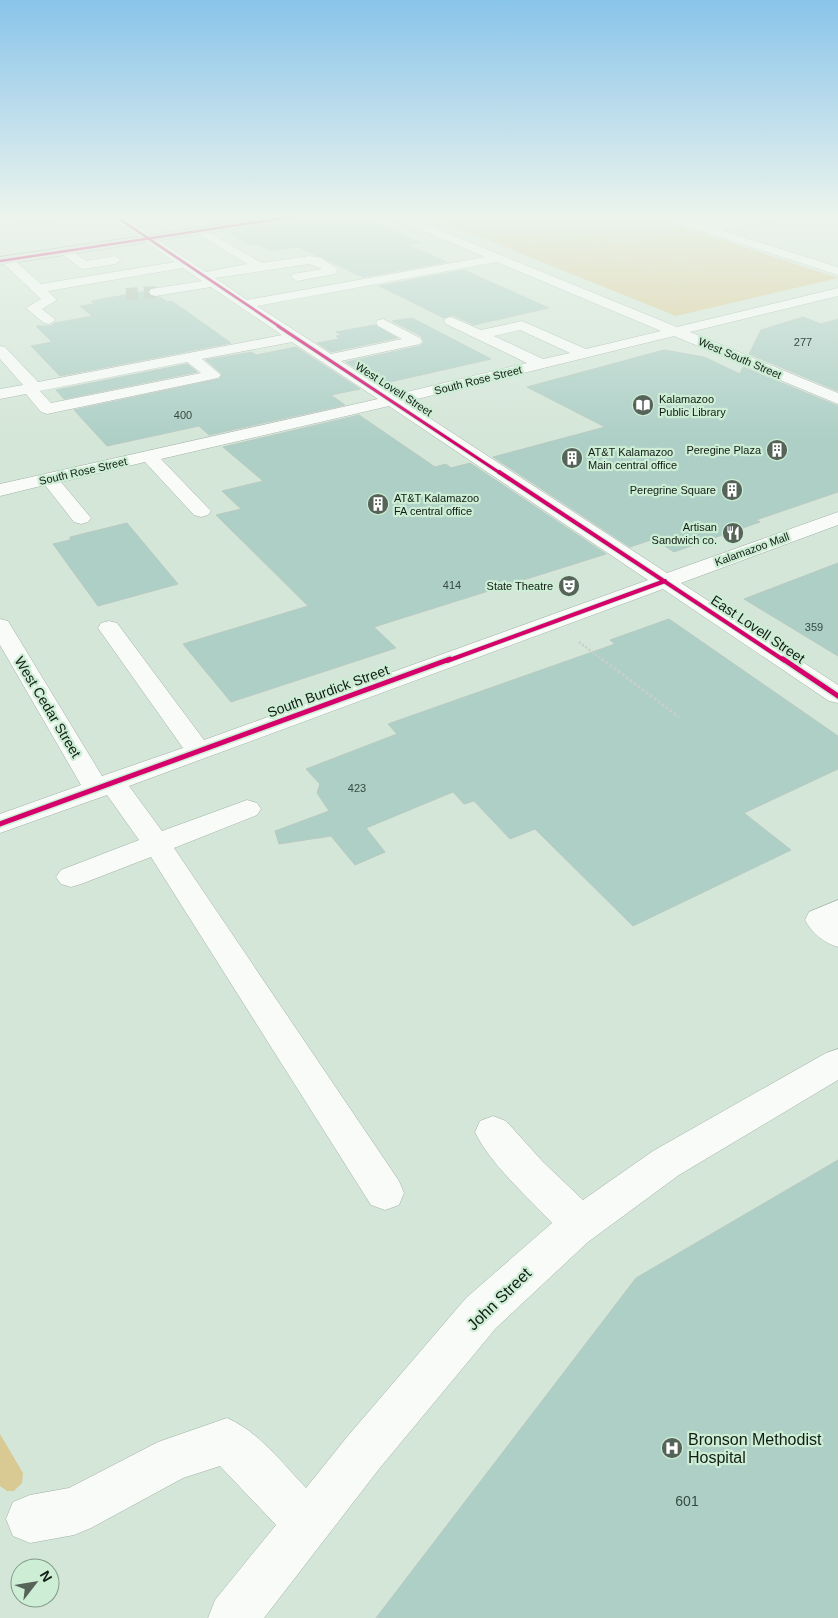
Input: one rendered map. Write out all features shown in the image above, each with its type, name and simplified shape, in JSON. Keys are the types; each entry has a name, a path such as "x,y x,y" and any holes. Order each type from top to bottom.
{"street":[{"path":"38,290 50,300"},
{"name":"West Lovell Street","path":"224,290 665,581"},
{"path":"245,304 325,290"},
{"name":"West South Street","path":"575,290 838,399"},
{"name":"South Rose Street","path":"0,490 393,400 838,292"},
{"path":"49,320 34,308 50,300 70,297"},
{"path":"451,321 541,364"},
{"path":"329,359 415,341 383,323"},
{"path":"480,335 522,325 585,354"},
{"path":"0,394 295,337"},
{"path":"0,350 48,409 213,375 190,357"},
{"path":"149,456 202,511"},
{"path":"49,479 81,518"},
{"name":"Kalamazoo Mall","path":"665,581 838,518"},
{"name":"East Lovell Street","path":"665,581 838,696"},
{"name":"South Burdick Street","path":"0,824 665,581"},
{"path":"110,628 198,751"},
{"name":"West Cedar Street","path":"1,629 104,785 157,844 385,1193"},
{"path":"71,877 247,809"},
{"path":"838,911 820,920 838,936"},
{"name":"John Street","path":"233,1618 364,1453 481,1313 580,1224 666,1163 838,1063"},
{"path":"493,1132 530,1174 580,1224"},
{"path":"30,1519 74,1511 174,1458 227,1441 249,1461 307,1524"}],"path":[{"path":"676,308 677,290"},
{"path":"576,640 679,717"}],"shaded area":[{"path":"610,290 789,290 676,316"},
{"path":"0,1434 23,1473 22,1483 14,1491 7,1491 0,1486"}],"building":[{"path":"386,290 508,290 549,308 474,325 452,315 444,318"},
{"path":"147,291 151,297 160,297 167,302 172,301 231,343 60,376 31,346 52,342 36,326 50,326 55,323 92,316 80,306 94,304 91,301"},
{"path":"803,317 821,324 838,319 838,391 749,354 761,330"},
{"path":"412,318 491,359 381,384 346,362 420,346 424,342 421,336 392,321"},
{"path":"375,325 397,338 331,352 317,343 339,339 336,336 342,335 336,332"},
{"path":"296,347 360,389 331,395 345,405 209,435 199,426 107,446 74,410 219,379 222,374 206,360 252,352 256,355"},
{"path":"664,350 704,357 740,374 743,367 838,406 838,492 756,520 760,522 674,552 654,539 630,547 493,457 605,427 527,387"},
{"path":"187,364 197,372 64,399 56,390"},
{"path":"359,415 435,467 446,464 451,468 470,463 606,554 374,627 396,648 231,702 183,644 308,606 216,515 241,509 222,491 263,481 223,447"},
{"path":"127,523 178,584 98,606 53,544 70,540 70,537"},
{"path":"838,563 838,656 744,599"},
{"path":"669,619 838,736 838,769 744,813 791,850 633,926 535,829 510,839 474,801 464,804 453,792 366,828 385,852 355,865 331,836 279,844 275,831 329,811 317,793 320,784 306,769 397,734 388,724 615,644 610,640"},
{"name":"Bronson Methodist Hospital","path":"838,1160 838,1618 376,1618 636,1278"}],"tunnel":[{"path":"126,294 156,292"}],"cycle path":[{"path":"224,290 838,696"},
{"path":"0,824 665,581"}],"place":[{"name":"Kalamazoo Public Library","path":"643,405"},
{"name":"Peregine Plaza","path":"777,450"},
{"name":"AT&T Kalamazoo Main central office","path":"572,458"},
{"name":"Peregrine Square","path":"732,490"},
{"name":"AT&T Kalamazoo FA central office","path":"378,504"},
{"name":"Artisan Sandwich co.","path":"733,533"},
{"name":"State Theatre","path":"569,586"},
{"name":"Bronson Methodist Hospital","path":"672,1448"}]}
